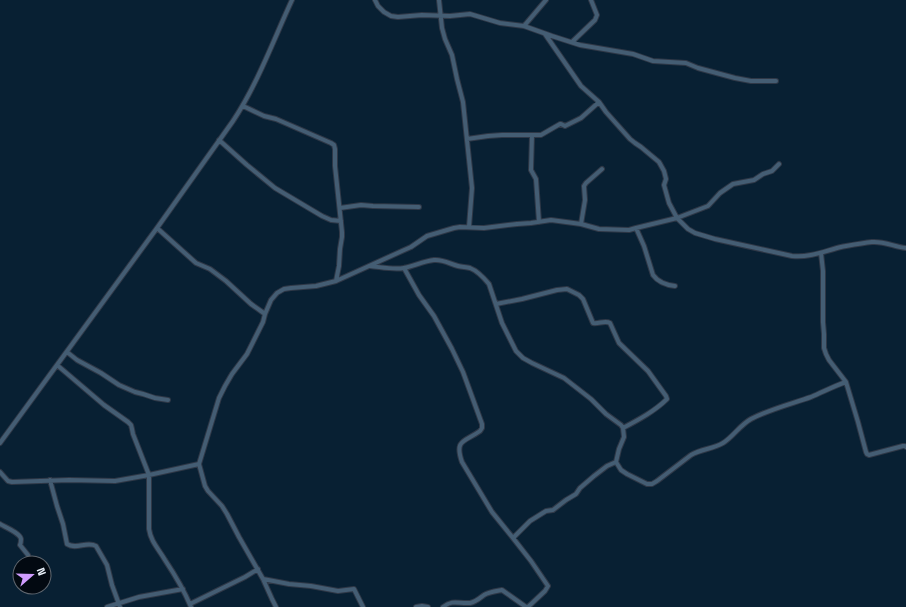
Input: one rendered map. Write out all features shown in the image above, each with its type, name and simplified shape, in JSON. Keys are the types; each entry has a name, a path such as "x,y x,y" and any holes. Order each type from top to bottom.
{"street":[{"path":"0,443 157,228 243,106 259,75 292,0"},
{"path":"375,0 378,6 391,16 450,16 470,14 500,23 524,26 572,42 599,49 633,54 653,61 686,63 734,78 751,81 776,81"},
{"path":"439,0 440,15 445,39 452,55 463,102 472,188 469,227"},
{"path":"524,26 546,0"},
{"path":"572,42 595,20 597,14 591,0"},
{"path":"545,34 581,86 599,102 630,139 641,146 659,162 664,171 666,180 664,185 669,203 677,218 688,229 695,233 799,257 859,243 880,242 896,247 906,248"},
{"path":"467,139 488,136 544,134 560,124 564,126 581,118 599,102"},
{"path":"243,106 258,114 276,119 334,145 342,237 336,281"},
{"path":"532,135 531,170 536,179 539,222"},
{"path":"219,140 252,170 275,188 322,216 332,220 341,221"},
{"path":"276,607 258,569 227,514 205,486 199,464 219,398 232,374 247,354 263,322 271,300 277,293 284,289 316,286 336,281 411,247 427,236 454,228 484,228 551,220 581,224 599,229 629,230 677,218 708,206 720,192 733,184 754,180 763,174 772,171 779,164"},
{"path":"581,224 585,200 584,186 602,169"},
{"path":"340,208 361,205 419,206"},
{"path":"157,228 196,263 210,268 265,314"},
{"path":"636,228 644,246 653,274 660,281 675,286"},
{"path":"821,253 824,270 824,348 829,360 846,382 867,454 871,455 903,446 906,447"},
{"path":"369,266 404,268 422,262 435,260 470,268 485,278 489,284 502,323 516,351 523,358 564,378 621,425 623,428 624,437 616,462 627,474 647,484 652,484 657,481 696,452 728,440 752,419 846,382"},
{"path":"404,268 422,300 434,316 452,349 463,372 482,424 480,431 461,443 459,454 462,462 489,509 533,564 548,586 545,591 527,607 502,590 486,594 477,601 471,603 453,602 446,604 443,607"},
{"path":"496,304 567,289 579,295 583,299 593,323 610,323 619,343 648,371 668,400 623,428"},
{"path":"67,352 77,360 119,385 135,392 168,400"},
{"path":"57,365 104,406 131,425 134,438 149,475 150,536 183,589 191,605 258,569"},
{"path":"513,538 530,521 546,511 553,510 576,494 585,483 607,466 616,462"},
{"path":"0,472 8,481 12,482 50,480 115,481 199,464"},
{"path":"50,480 63,524 67,544 70,546 94,544 96,546 107,565 112,585 120,605"},
{"path":"0,524 20,536 20,545 28,555"},
{"path":"263,579 338,591 354,588 363,607"},
{"path":"107,607 120,605 144,595 183,589"},
{"path":"416,607 428,607"}]}
